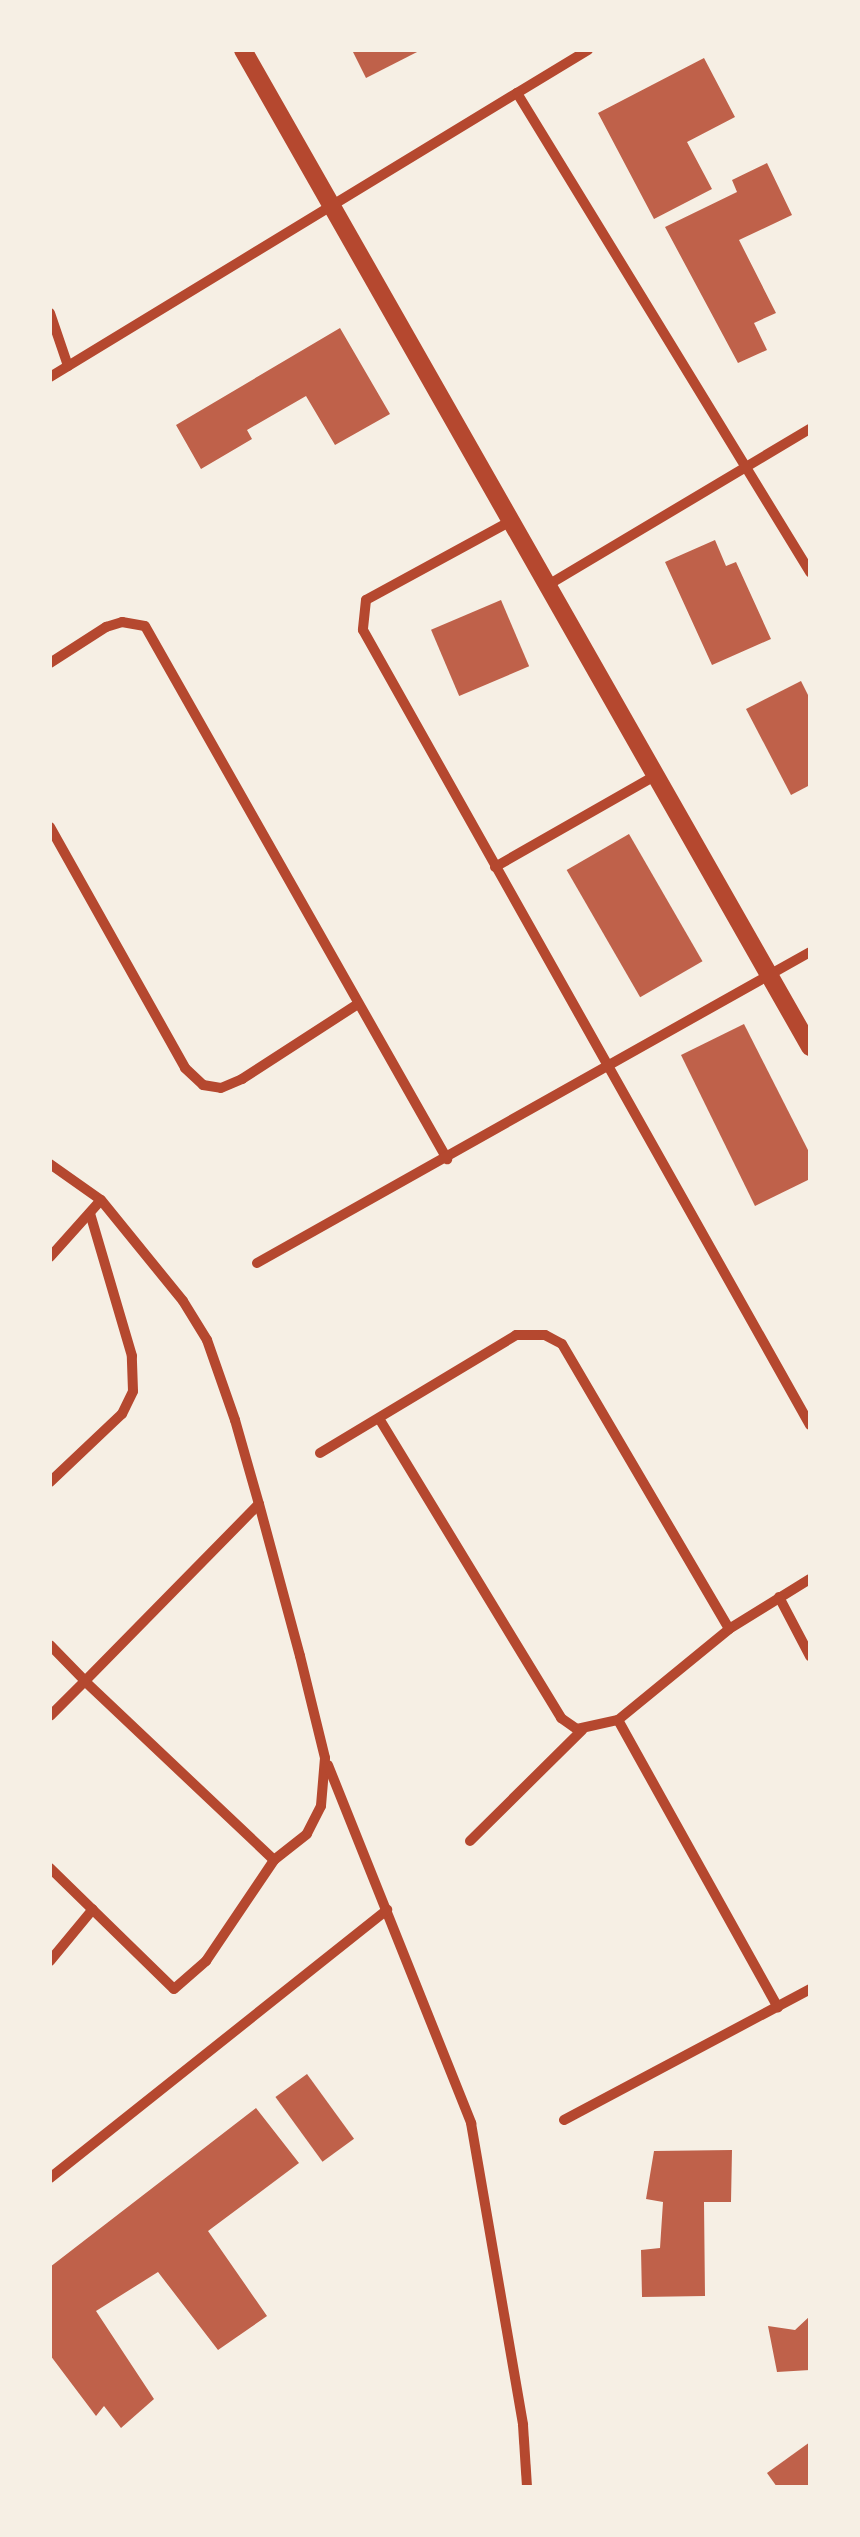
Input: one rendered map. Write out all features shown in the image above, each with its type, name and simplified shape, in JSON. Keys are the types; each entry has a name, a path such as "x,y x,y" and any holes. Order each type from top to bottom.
{"street":[{"path":"242,50 810,1048"},
{"path":"50,377 588,50"},
{"path":"517,93 748,464 810,572"},
{"path":"50,312 68,366"},
{"path":"548,585 810,429"},
{"path":"512,522 366,600 360,616 606,1072 810,1426"},
{"path":"50,663 106,627 122,622 145,626 447,1160"},
{"path":"496,867 656,775"},
{"path":"50,827 185,1068 202,1084 221,1088 242,1079 358,1004"},
{"path":"256,1263 606,1072 810,952"},
{"path":"50,1164 101,1200 207,1340 259,1504 325,1758 472,2124 523,2425 527,2487"},
{"path":"50,1257 101,1200"},
{"path":"50,1482 122,1414 133,1391 132,1356 90,1213"},
{"path":"320,1452 380,1420 516,1335 546,1335 562,1344 729,1629"},
{"path":"380,1420 561,1718 582,1730"},
{"path":"50,1716 259,1504"},
{"path":"470,1841 582,1730 618,1720 729,1629 810,1579"},
{"path":"779,1597 810,1656"},
{"path":"50,1646 274,1860"},
{"path":"618,1720 778,2007"},
{"path":"50,1868 174,1989 206,1960 274,1860 288,1854 314,1820 326,1785 325,1758"},
{"path":"50,1962 93,1909"},
{"path":"50,2178 387,1910"},
{"path":"564,2120 810,1989"}],"building":[{"path":"352,50 421,50 366,78"},
{"path":"704,58 735,117 687,142 712,189 654,219 598,113"},
{"path":"767,163 792,215 739,240 776,313 754,323 767,350 738,363 665,227 737,192 732,180"},
{"path":"340,328 390,414 335,445 306,396 247,430 252,439 201,469 176,425"},
{"path":"715,540 726,566 736,562 771,639 712,665 665,562"},
{"path":"501,600 529,666 459,696 431,630"},
{"path":"801,681 810,699 810,785 791,795 746,709"},
{"path":"629,834 703,961 640,997 567,870"},
{"path":"744,1024 810,1154 810,1179 755,1206 681,1055"},
{"path":"307,2074 354,2139 322,2162 275,2097"},
{"path":"256,2108 299,2163 208,2231 267,2316 218,2350 158,2272 96,2311 154,2399 121,2428 104,2406 96,2416 50,2355 50,2267"},
{"path":"732,2150 731,2202 704,2202 705,2296 642,2297 641,2250 660,2248 663,2202 646,2199 654,2151"},
{"path":"810,2316 810,2370 777,2372 768,2326 795,2330"},
{"path":"810,2442 810,2487 777,2487 767,2473"}]}
